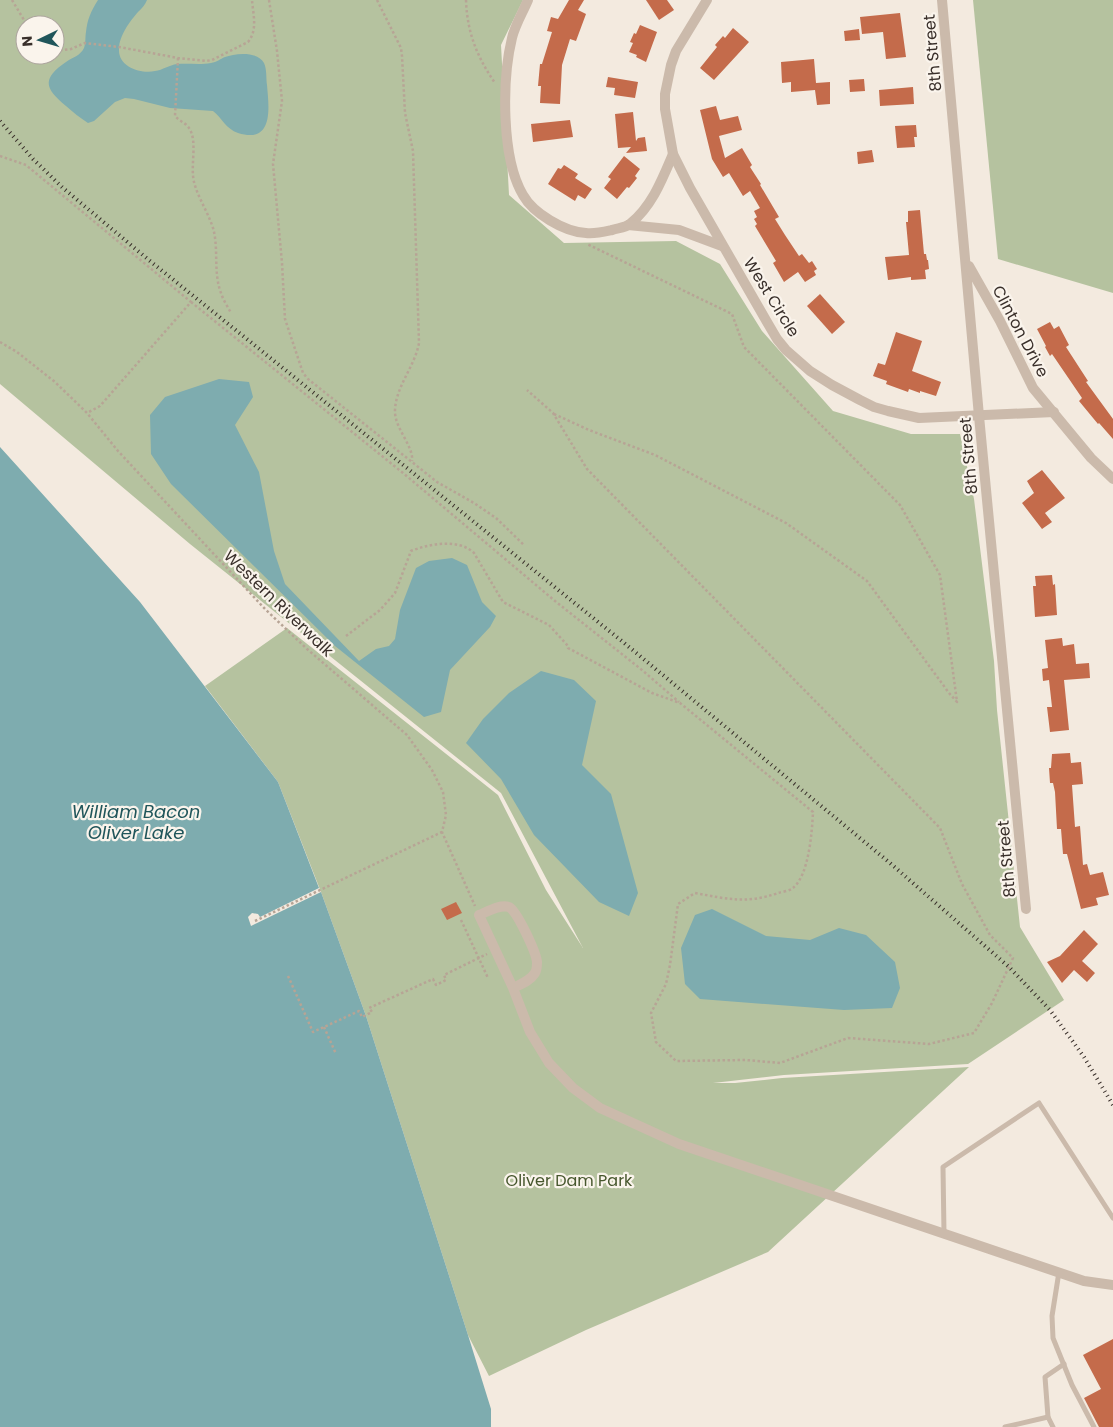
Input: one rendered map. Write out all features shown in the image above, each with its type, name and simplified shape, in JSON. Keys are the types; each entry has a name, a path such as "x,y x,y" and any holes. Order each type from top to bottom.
{"street":[{"path":"528,0 512,36 507,66 506,90 507,140 513,170 523,196 532,208 556,224 584,233 600,233 628,226 679,230 722,246"},
{"name":"West Circle","path":"707,0 676,51 667,79 665,109 673,154 722,246 777,339 810,371 860,400 888,411 919,418 1054,412"},
{"name":"8th Street","path":"942,0 1026,909"},
{"path":"628,226 652,200 673,154"},
{"name":"Clinton Drive","path":"966,262 1000,321 1033,388 1091,458 1113,479"},
{"path":"513,988 528,981 535,973 537,964 535,954 516,913 509,908 500,907 479,916 513,988 530,1032 548,1063 573,1088 600,1108 679,1144 1084,1281 1113,1284"}],"lane":[{"path":"944,1233 943,1167 1039,1103 1113,1218"},
{"path":"1059,1272 1052,1316 1053,1338 1072,1385 1094,1427"},
{"path":"1054,1427 1048,1417 1045,1377 1064,1364"},
{"path":"1005,1427 1048,1417"}],"path":[{"path":"12,0 21,15"},
{"path":"65,50 85,44 119,47 178,58 212,60 248,42 254,32 252,0"},
{"path":"269,0 282,101 272,164 282,263 285,319 300,364 308,379 437,482 496,518 524,546"},
{"path":"377,0 400,48 405,113 413,152 419,344 414,363 396,400 395,411 397,424 412,455 412,461"},
{"path":"466,0 470,34 476,52 499,89 506,90"},
{"path":"178,58 174,112 175,116 190,128 193,143 192,168 194,181 212,226 221,295 232,313"},
{"path":"0,156 26,165 191,302 396,466 555,601 642,670 813,812 812,833 805,870 792,888 768,897 735,901 695,893 678,904 666,984 652,1013 656,1042 676,1061 746,1060 780,1063 848,1038 929,1044 974,1033 992,1003 1014,958 990,935 962,884 940,828 587,469 553,413"},
{"path":"527,390 553,413 589,430 655,455 786,523 867,581 957,702 940,575 900,505 744,347 732,314 585,243"},
{"path":"87,413 100,406 191,302"},
{"name":"Western Riverwalk","path":"0,342 17,352 55,382 87,413 118,451 265,609 307,649 407,735 432,770 443,792 446,814 442,832"},
{"path":"346,636 380,610 395,592 411,551 424,545 462,546 474,553 503,602 549,625 568,648 652,693 680,703"},
{"path":"255,921 442,832 479,916"},
{"path":"461,920 488,978"},
{"path":"288,976 313,1032 359,1011 362,1017 372,1012 369,1008 433,979 436,985 441,983 446,980 444,975 496,951"},
{"path":"324,1027 336,1054"}],"green space":[{"name":"Oliver Dam Park","path":"0,0 523,0 501,45 509,195 564,243 676,241 720,264 762,331 833,411 911,434 960,434 974,499 994,661 997,710 1020,927 1064,1000 968,1064 784,1075 713,1083 969,1067 768,1252 586,1330 489,1376 468,1335 366,1016 321,892 278,782 205,686 287,628 498,795 546,890 583,948 501,793 190,544 0,384"},
{"path":"973,0 1113,0 1113,293 998,259"}],"water":[{"path":"98,0 147,0 128,24 119,44 122,60 126,65 137,70 149,72 177,64 211,63 225,57 240,54 257,56 266,68 268,113 264,129 250,135 238,133 227,126 213,111 170,108 125,98 115,102 94,121 88,123 59,100 50,89 49,79 58,68 78,55 84,48 91,12"},
{"path":"219,379 249,382 253,397 235,425 259,472 274,551 285,584 359,661 376,649 389,646 395,639 400,610 416,568 429,561 452,558 467,565 482,602 496,616 490,627 450,670 441,712 424,717 335,646 171,484 151,454 150,415 165,397"},
{"name":"William Bacon Oliver Lake","path":"0,447 140,602 278,782 319,888 260,917 258,914 252,913 248,917 251,926 321,892 366,1016 468,1335 491,1409 491,1427 0,1427"},
{"path":"541,671 574,680 596,701 582,765 611,794 638,893 629,916 599,902 534,835 501,779 466,743 483,719 509,693"},
{"path":"712,909 766,936 810,940 839,928 866,935 895,962 900,988 892,1008 844,1010 700,999 685,984 681,948 695,915"}],"building":[{"path":"569,0 584,0 578,10 586,14 576,41 570,39 562,65 560,104 540,103 541,86 538,86 540,64 542,64 552,32 547,31 551,17 558,19"},
{"path":"646,0 667,0 674,10 659,20"},
{"path":"900,13 906,57 886,59 883,32 862,34 860,17"},
{"path":"640,25 657,32 646,62 629,52 633,43 630,42"},
{"path":"733,28 749,42 714,80 700,68 717,47 715,45 723,36 725,38"},
{"path":"859,29 860,40 845,41 844,31"},
{"path":"814,59 816,83 830,82 830,104 817,105 815,90 791,92 791,82 782,83 781,62"},
{"path":"608,77 638,82 635,98 614,95 615,88 606,87"},
{"path":"864,79 865,91 850,92 849,80"},
{"path":"913,87 914,104 880,106 879,90"},
{"path":"716,106 720,120 738,116 742,130 719,136 725,158 742,148 752,165 750,167 779,217 775,219 799,256 802,254 809,263 812,261 817,269 814,271 816,275 805,282 798,272 784,282 773,263 776,261 755,226 757,224 754,219 757,217 754,211 760,208 750,191 743,196 729,173 723,177 712,159 700,110"},
{"path":"633,112 636,141 638,138 645,137 647,151 626,153 631,147 618,148 615,114"},
{"path":"570,120 573,137 533,142 531,124"},
{"path":"916,125 917,137 914,137 915,147 897,148 895,126"},
{"path":"872,150 874,162 858,164 857,152"},
{"path":"624,156 640,169 635,176 637,178 617,199 604,188 611,179 608,177"},
{"path":"564,165 578,174 575,178 592,189 585,199 578,195 575,201 548,184 558,168 561,169"},
{"path":"920,210 924,254 926,254 928,260 929,269 925,270 926,279 911,280 911,277 888,280 885,257 909,255 906,222 908,222 908,211"},
{"path":"820,294 845,322 832,334 807,306"},
{"path":"1050,322 1054,329 1059,326 1069,345 1066,347 1088,381 1086,382 1113,419 1113,439 1079,401 1082,398 1052,354 1050,356 1045,347 1037,329"},
{"path":"896,332 922,341 912,371 941,382 936,396 909,389 908,392 886,384 887,381 873,376 878,363 885,365"},
{"path":"1042,470 1065,498 1045,513 1052,522 1042,529 1022,503 1034,493 1027,481"},
{"path":"1052,575 1053,585 1055,584 1057,615 1035,617 1033,586 1036,586 1035,576"},
{"path":"1062,638 1063,646 1074,644 1076,664 1089,663 1090,678 1064,680 1069,730 1050,732 1047,707 1052,707 1049,680 1043,681 1042,669 1048,668 1045,640"},
{"path":"1070,753 1071,763 1081,762 1083,784 1072,785 1075,827 1080,826 1083,865 1087,864 1090,875 1103,872 1109,895 1096,898 1098,905 1081,909 1067,854 1063,854 1061,829 1057,829 1055,792 1053,783 1050,783 1049,768 1051,768 1052,754"},
{"path":"456,902 462,913 447,920 441,909"},
{"path":"1084,930 1098,944 1082,961 1095,973 1087,982 1074,970 1062,983 1047,962 1060,956"},
{"path":"1113,1339 1113,1427 1099,1427 1084,1398 1101,1389 1083,1355"}],"railway":[{"path":"0,121 33,159 63,188 150,261 623,642 890,863 1009,967 1050,1010 1084,1057 1113,1105"}]}
